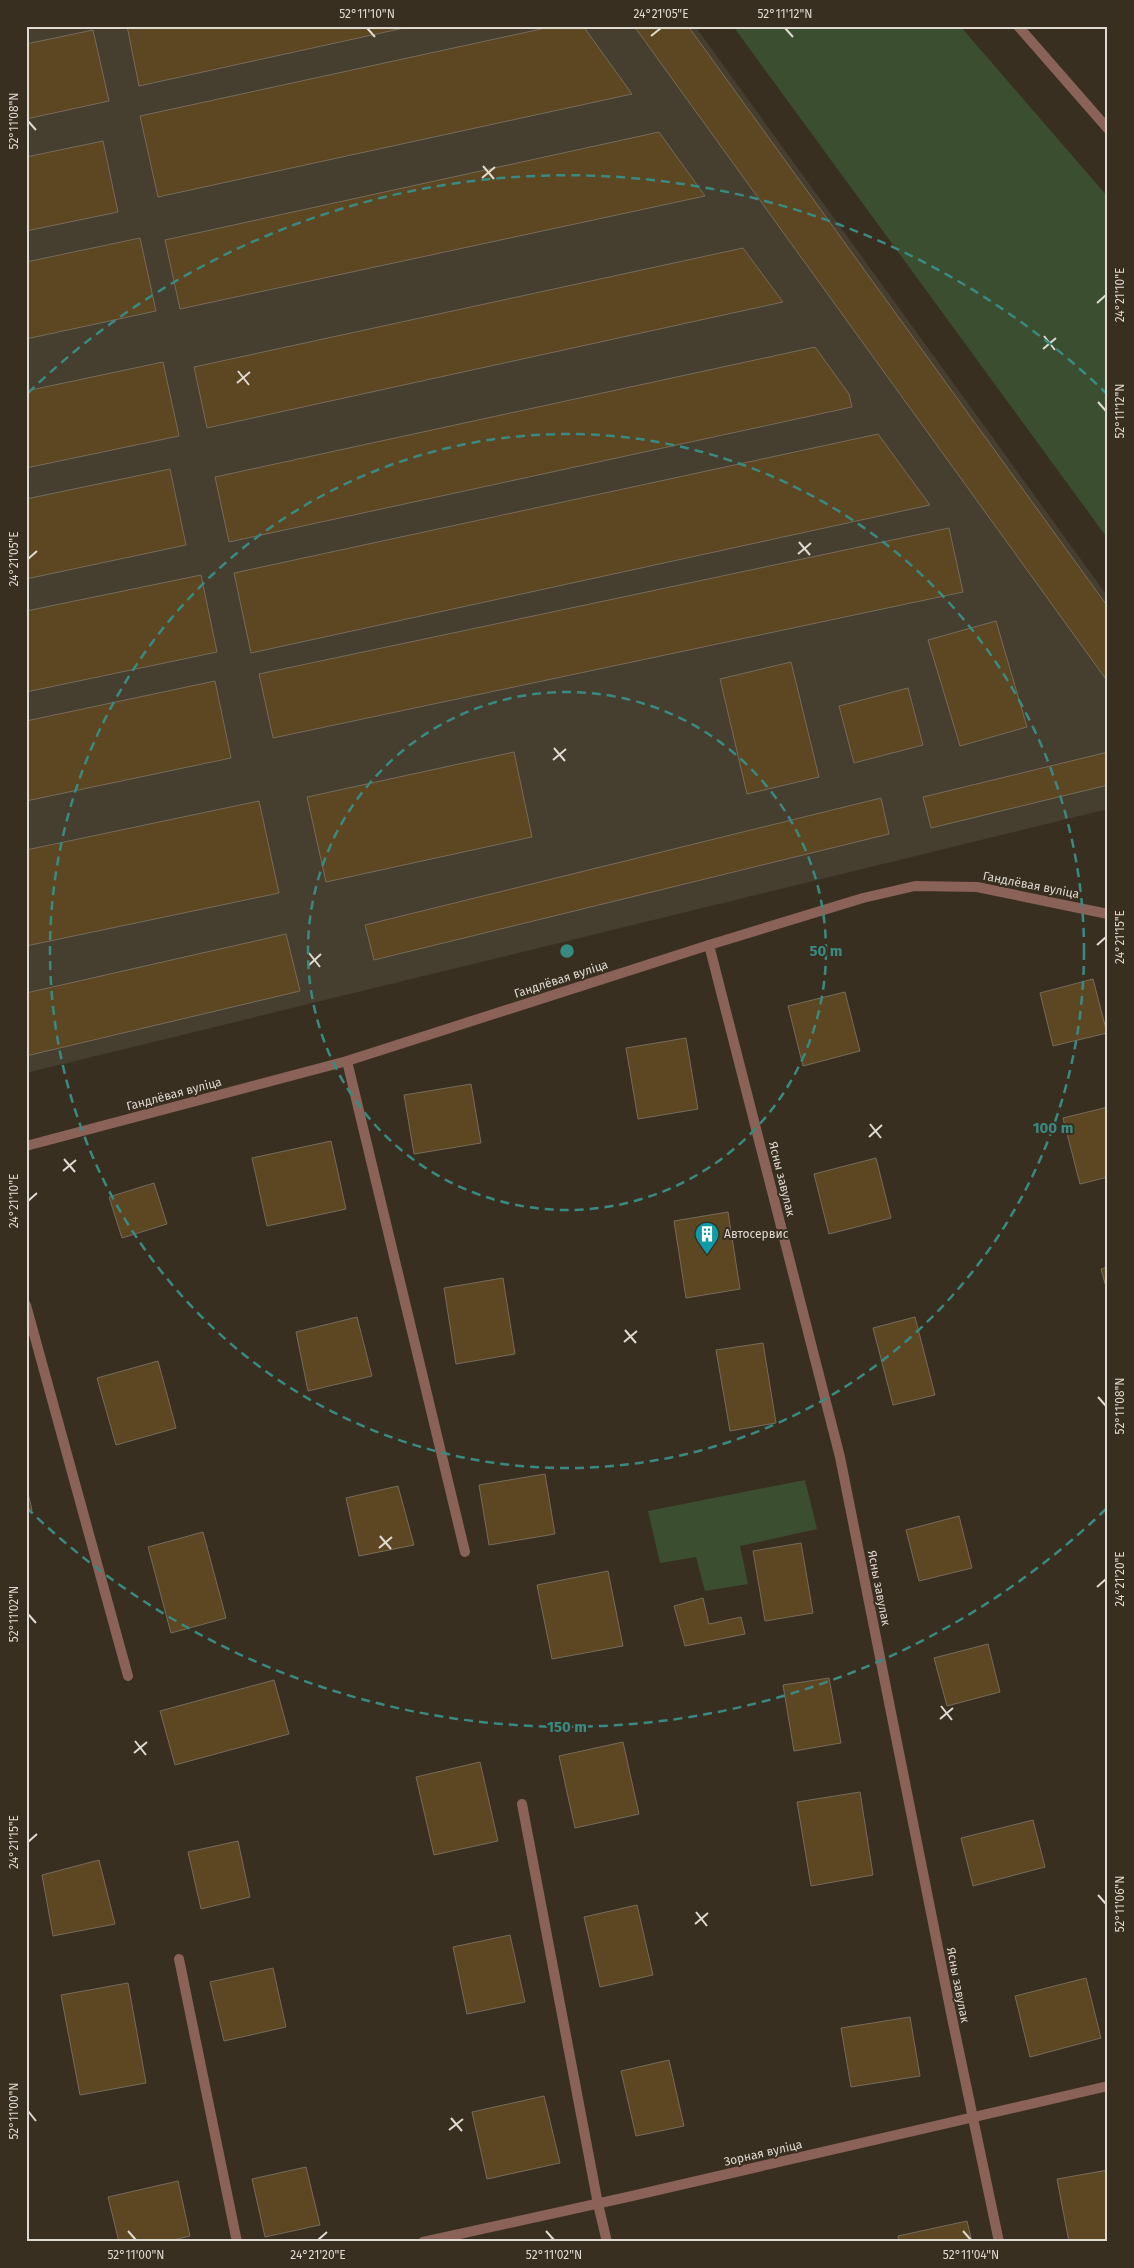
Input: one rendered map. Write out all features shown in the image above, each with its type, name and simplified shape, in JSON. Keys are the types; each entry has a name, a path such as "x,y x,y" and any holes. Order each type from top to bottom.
{"street":[{"path":"1018,26 1108,129"},
{"name":"Гандлёвая вуліца","path":"26,1146 347,1061 709,945 863,898 916,886 977,887 1108,914"},
{"name":"Ясны завулак","path":"709,945 840,1457 999,2242"},
{"path":"347,1061 465,1552"},
{"path":"26,1305 128,1676"},
{"path":"522,1804 598,2204 607,2242"},
{"path":"179,1959 237,2242"},
{"name":"Зорная вуліца","path":"423,2242 598,2204 1108,2086"}],"shaded area":[{"path":"26,26 695,26 1108,597 1108,809 26,1073"}],"green space":[{"path":"733,26 960,26 1108,197 1108,539"},
{"path":"805,1480 817,1529 740,1546 748,1584 705,1591 696,1557 660,1563 648,1511"}],"building":[{"path":"127,26 413,26 139,86"},
{"path":"555,26 583,26 632,94 158,197 140,116"},
{"path":"634,26 688,26 1108,607 1108,682"},
{"path":"93,30 109,101 26,119 26,44"},
{"path":"659,132 705,196 180,309 165,240"},
{"path":"103,141 118,212 26,231 26,157"},
{"path":"140,238 156,311 26,339 26,262"},
{"path":"743,248 783,302 207,428 194,367"},
{"path":"815,347 849,394 852,407 229,542 215,477"},
{"path":"163,362 179,436 26,468 26,391"},
{"path":"878,434 930,505 251,653 234,573"},
{"path":"170,469 186,545 26,579 26,499"},
{"path":"949,528 963,592 273,738 259,674"},
{"path":"201,575 217,652 26,692 26,611"},
{"path":"996,621 1027,727 960,746 928,640"},
{"path":"791,662 819,777 747,794 720,679"},
{"path":"215,681 231,758 26,801 26,721"},
{"path":"908,688 923,745 854,763 839,706"},
{"path":"514,752 532,837 326,882 307,797"},
{"path":"1108,752 1108,785 931,828 923,797"},
{"path":"881,798 889,834 374,960 365,925"},
{"path":"259,801 279,893 26,946 26,850"},
{"path":"286,934 300,991 26,1056 26,993"},
{"path":"1093,979 1107,1033 1053,1046 1040,993"},
{"path":"845,992 860,1051 803,1066 788,1006"},
{"path":"686,1038 698,1109 638,1119 626,1048"},
{"path":"471,1084 481,1143 414,1154 404,1095"},
{"path":"1108,1107 1108,1177 1080,1184 1063,1118"},
{"path":"331,1141 346,1209 267,1226 252,1158"},
{"path":"876,1158 891,1218 829,1234 814,1174"},
{"path":"154,1183 167,1224 122,1238 109,1197"},
{"name":"Автосервис","path":"728,1212 740,1289 686,1298 674,1221"},
{"path":"1108,1267 1108,1294 1101,1269"},
{"path":"503,1278 515,1354 456,1364 444,1288"},
{"path":"357,1317 372,1376 308,1391 296,1332"},
{"path":"915,1317 935,1395 893,1405 873,1328"},
{"path":"763,1343 776,1423 730,1431 716,1350"},
{"path":"158,1361 176,1428 116,1445 97,1378"},
{"path":"545,1474 555,1534 489,1545 479,1485"},
{"path":"26,1485 32,1510 26,1511"},
{"path":"398,1486 414,1545 359,1556 346,1498"},
{"path":"959,1516 972,1568 919,1581 906,1530"},
{"path":"203,1532 226,1618 171,1633 148,1547"},
{"path":"801,1543 813,1613 765,1621 753,1551"},
{"path":"608,1571 623,1646 552,1659 537,1585"},
{"path":"703,1598 709,1624 741,1617 745,1634 685,1646 674,1606"},
{"path":"988,1644 1000,1692 947,1706 934,1658"},
{"path":"829,1678 841,1743 794,1751 783,1685"},
{"path":"274,1680 289,1734 175,1765 160,1711"},
{"path":"623,1742 639,1814 575,1828 559,1756"},
{"path":"480,1762 498,1841 434,1855 416,1777"},
{"path":"860,1792 873,1875 811,1886 797,1802"},
{"path":"1033,1820 1045,1867 973,1886 961,1838"},
{"path":"238,1841 250,1897 201,1909 188,1852"},
{"path":"99,1860 115,1924 53,1936 42,1875"},
{"path":"637,1905 653,1975 600,1987 584,1917"},
{"path":"510,1935 525,2002 467,2014 453,1947"},
{"path":"273,1968 286,2027 224,2041 210,1982"},
{"path":"1086,1978 1101,2038 1030,2057 1015,1996"},
{"path":"128,1983 146,2083 80,2095 61,1995"},
{"path":"910,2017 920,2076 851,2087 841,2028"},
{"path":"669,2060 684,2126 636,2136 621,2071"},
{"path":"544,2096 560,2163 487,2179 472,2112"},
{"path":"306,2167 320,2225 265,2237 252,2179"},
{"path":"1108,2170 1108,2241 1069,2242 1057,2179"},
{"path":"178,2181 190,2236 164,2242 119,2242 108,2197"},
{"path":"967,2221 972,2242 899,2242 898,2236"}],"place":[{"name":"Автосервис","path":"707,1255"}]}
